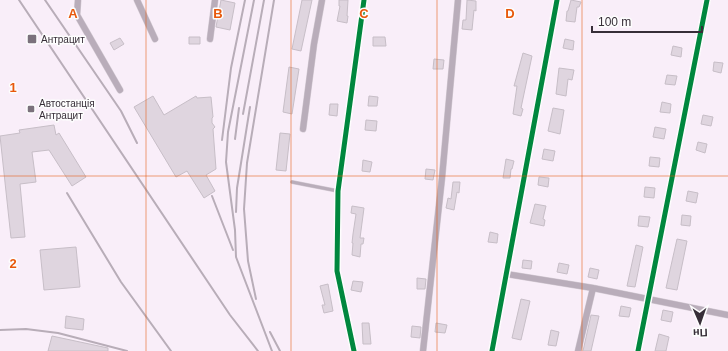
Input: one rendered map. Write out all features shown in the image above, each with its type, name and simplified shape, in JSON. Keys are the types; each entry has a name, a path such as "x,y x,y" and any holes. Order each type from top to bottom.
{"street":[{"path":"78,0 77,15 120,90"},
{"path":"136,0 155,39"},
{"path":"210,39 216,0"},
{"path":"302,129 322,0"},
{"path":"354,351 337,271 338,191 364,0"},
{"path":"423,351 442,178 458,0"},
{"path":"492,351 557,0"},
{"path":"638,351 707,0"},
{"path":"506,274 593,288 728,316"},
{"path":"578,351 593,288"}],"lane":[{"path":"292,182 338,191"}],"building":[{"path":"221,0 235,3 230,30 216,27"},
{"path":"302,0 312,0 301,51 292,49"},
{"path":"339,0 348,0 347,23 337,21 340,6"},
{"path":"467,0 476,1 476,11 474,10 472,30 462,29 463,20 466,20"},
{"path":"571,0 581,2 579,7 577,7 575,22 566,21 567,11"},
{"path":"189,37 200,37 200,44 189,44"},
{"path":"373,37 385,37 386,46 373,46"},
{"path":"120,38 124,44 114,50 110,43"},
{"path":"565,39 574,41 573,50 563,48"},
{"path":"673,46 682,48 681,57 671,55"},
{"path":"523,53 532,56 521,108 523,109 521,116 513,114 517,86 514,86"},
{"path":"434,59 444,60 443,69 433,69"},
{"path":"714,62 723,63 721,73 713,71"},
{"path":"289,67 299,69 292,114 283,112"},
{"path":"559,68 574,70 572,80 568,79 566,96 556,94"},
{"path":"667,75 677,76 675,85 665,84"},
{"path":"153,96 164,115 196,96 197,98 211,97 213,117 212,123 215,127 213,129 216,169 206,175 215,191 204,198 187,171 176,177 134,107"},
{"path":"369,96 378,97 377,106 368,106"},
{"path":"662,102 671,104 670,113 660,112"},
{"path":"330,104 338,104 337,116 329,115"},
{"path":"553,108 564,110 560,134 548,131"},
{"path":"703,115 713,117 711,126 701,124"},
{"path":"366,120 377,121 376,131 365,130"},
{"path":"54,125 56,135 59,133 86,177 72,186 49,150 32,152 36,182 20,184 25,237 11,238 0,136 20,133 19,130"},
{"path":"655,127 666,129 664,139 653,137"},
{"path":"280,133 290,134 286,171 276,170"},
{"path":"698,142 707,144 705,153 696,150"},
{"path":"544,149 555,151 553,161 542,159"},
{"path":"650,157 660,158 659,167 649,166"},
{"path":"506,159 514,161 510,178 503,178"},
{"path":"363,160 372,162 370,172 362,171"},
{"path":"426,169 435,170 433,180 425,179"},
{"path":"539,177 549,178 548,187 538,185"},
{"path":"453,182 460,182 459,193 457,192 454,210 446,208 448,198 451,199"},
{"path":"645,187 655,188 654,198 644,197"},
{"path":"688,191 698,193 696,203 686,201"},
{"path":"535,204 546,206 543,219 545,220 544,226 530,223"},
{"path":"352,206 364,208 360,238 364,238 363,244 361,244 360,257 352,255 356,214 351,213"},
{"path":"682,215 691,216 690,226 681,225"},
{"path":"639,216 650,217 648,227 638,226"},
{"path":"490,232 498,234 497,243 488,242"},
{"path":"677,239 687,241 677,290 666,288"},
{"path":"636,245 643,247 635,287 627,286"},
{"path":"76,247 80,287 44,290 40,250"},
{"path":"523,260 532,261 531,269 522,268"},
{"path":"559,263 569,265 567,274 557,272"},
{"path":"590,268 599,270 597,279 588,277"},
{"path":"417,278 426,279 425,289 417,289"},
{"path":"353,281 363,282 361,292 351,290"},
{"path":"328,284 333,311 324,313 322,305 325,305 320,286"},
{"path":"521,299 530,301 521,340 512,338"},
{"path":"621,306 631,308 629,317 619,316"},
{"path":"663,310 673,312 671,322 661,320"},
{"path":"591,315 599,316 591,351 583,351"},
{"path":"66,316 84,319 83,330 65,328"},
{"path":"362,323 369,323 371,344 363,344"},
{"path":"436,323 447,325 445,333 435,332"},
{"path":"412,326 421,327 420,338 411,337"},
{"path":"551,330 559,332 556,346 548,345"},
{"path":"659,334 669,337 666,351 655,351"},
{"path":"52,336 108,348 108,351 48,351"}],"railway":[{"path":"19,0 230,315 258,351"},
{"path":"45,0 121,111 137,143"},
{"path":"222,140 231,68 245,0"},
{"path":"254,0 228,132 226,162 235,230 236,257 272,351"},
{"path":"243,114 264,0"},
{"path":"256,299 248,261 244,209 247,163 274,0"},
{"path":"236,212 237,188 250,107"},
{"path":"235,139 239,108"},
{"path":"67,193 121,282 171,351"},
{"path":"212,196 233,250"},
{"path":"0,330 26,329 58,333 127,351"},
{"path":"270,332 280,351"}],"cycle path":[{"path":"354,351 337,271 338,191 364,0"},
{"path":"492,351 557,0"},
{"path":"638,351 707,0"}],"place":[{"name":"Антрацит","path":"32,39"},
{"name":"Автостанція Антрацит","path":"31,109"}]}
